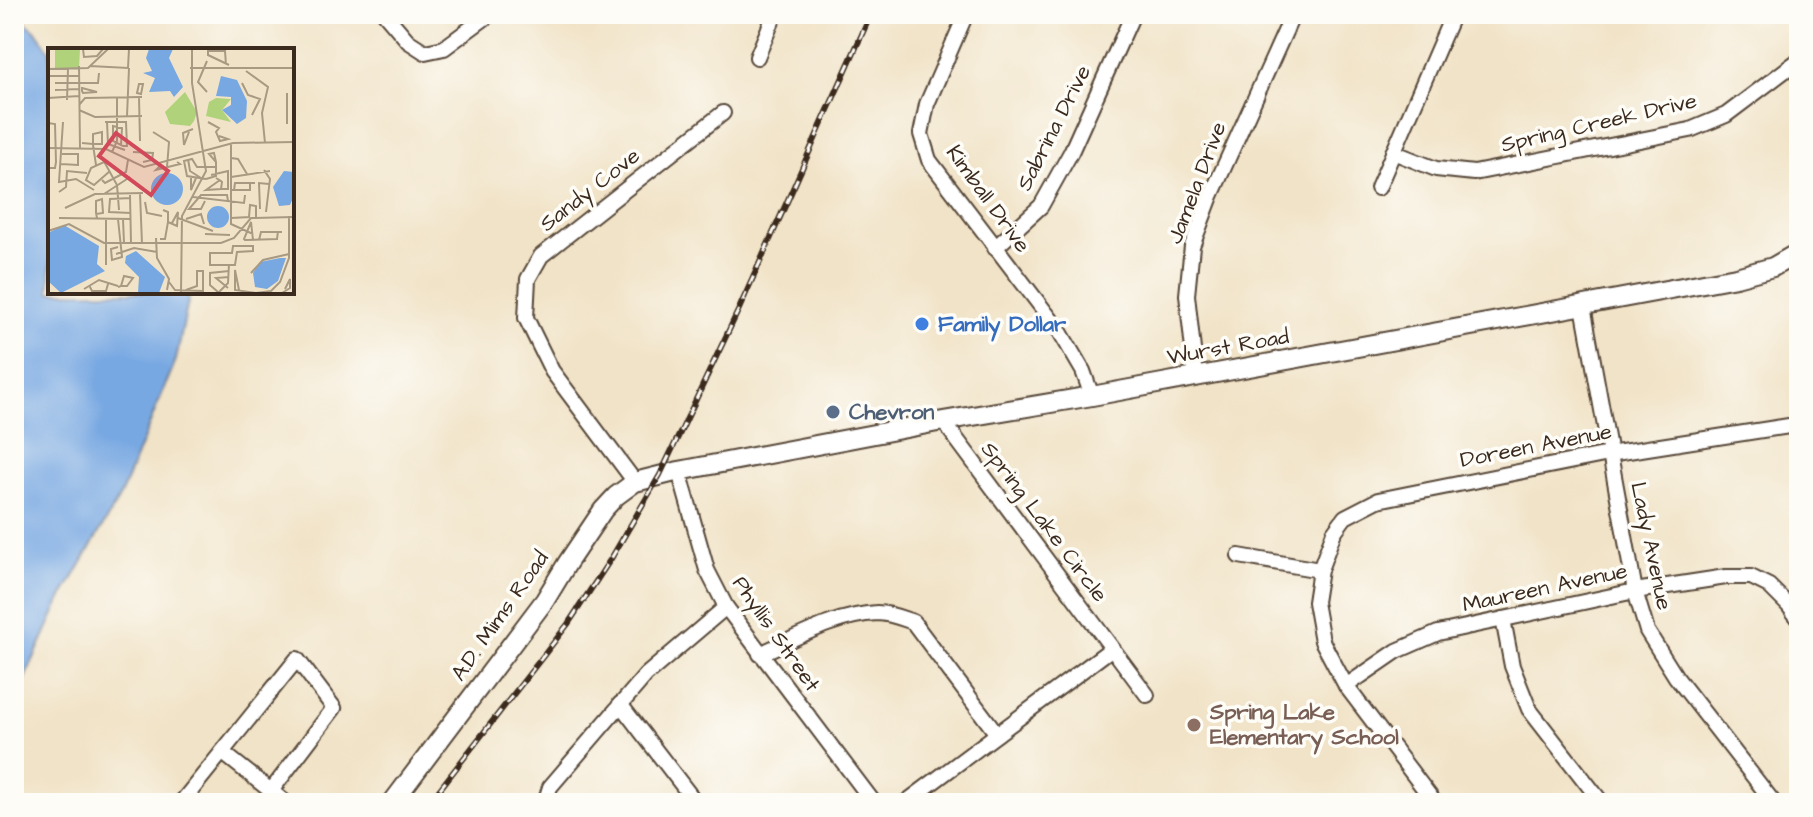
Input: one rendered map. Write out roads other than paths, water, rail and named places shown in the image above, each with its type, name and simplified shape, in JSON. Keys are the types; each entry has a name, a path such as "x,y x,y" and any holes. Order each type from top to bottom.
{"street":[{"path":"385,14 408,41 425,52 444,48 490,14"},
{"path":"757,57 775,14"},
{"name":"Kimball Drive","path":"966,14 927,104 921,134 929,160 1059,330 1083,371 1092,396"},
{"name":"Sabrina Drive","path":"995,248 1041,206 1071,152 1133,14"},
{"name":"Jamela Drive","path":"1196,377 1187,295 1192,246 1211,196 1293,14"},
{"path":"1378,188 1453,14"},
{"name":"Spring Creek Drive","path":"1393,152 1436,169 1474,173 1690,130 1726,115 1799,60"},
{"name":"Sandy Cove","path":"635,482 552,371 526,318 528,279 541,256 723,113"},
{"name":"Wurst Road","path":"670,473 1736,277 1773,267 1799,252"},
{"name":"Lady Avenue","path":"1583,306 1635,591 1647,631 1676,677 1774,803"},
{"name":"Spring Lake Circle","path":"943,421 1147,695"},
{"name":"Doreen Avenue","path":"1435,803 1346,686 1322,641 1315,602 1320,570 1334,532 1345,517 1378,500 1609,454 1799,427"},
{"name":"A.D. Mims Road","path":"392,803 545,600 603,510 635,482 670,473"},
{"name":"Phyllis Street","path":"670,473 707,570 726,607 874,803"},
{"path":"1239,556 1320,570"},
{"name":"Maureen Avenue","path":"1346,686 1397,651 1438,633 1635,591 1726,577 1751,577 1769,586 1799,619"},
{"path":"545,803 550,787 646,675 726,607"},
{"path":"760,654 836,621 876,613 893,615 913,622 997,734"},
{"path":"1503,619 1512,666 1529,709 1602,803"},
{"path":"905,803 1111,649"},
{"path":"181,803 297,659 334,708 271,791"},
{"path":"620,704 696,803"},
{"path":"222,752 286,803"}],"water":[{"path":"14,14 35,30 48,48 48,294 190,294 176,360 120,496 60,601 14,702"}],"railway":[{"path":"429,803 568,624 660,475 739,309 871,14"}],"place":[{"name":"Family Dollar","path":"922,324"},
{"name":"Chevron","path":"833,412"},
{"name":"Spring Lake Elementary School","path":"1194,725"}]}
